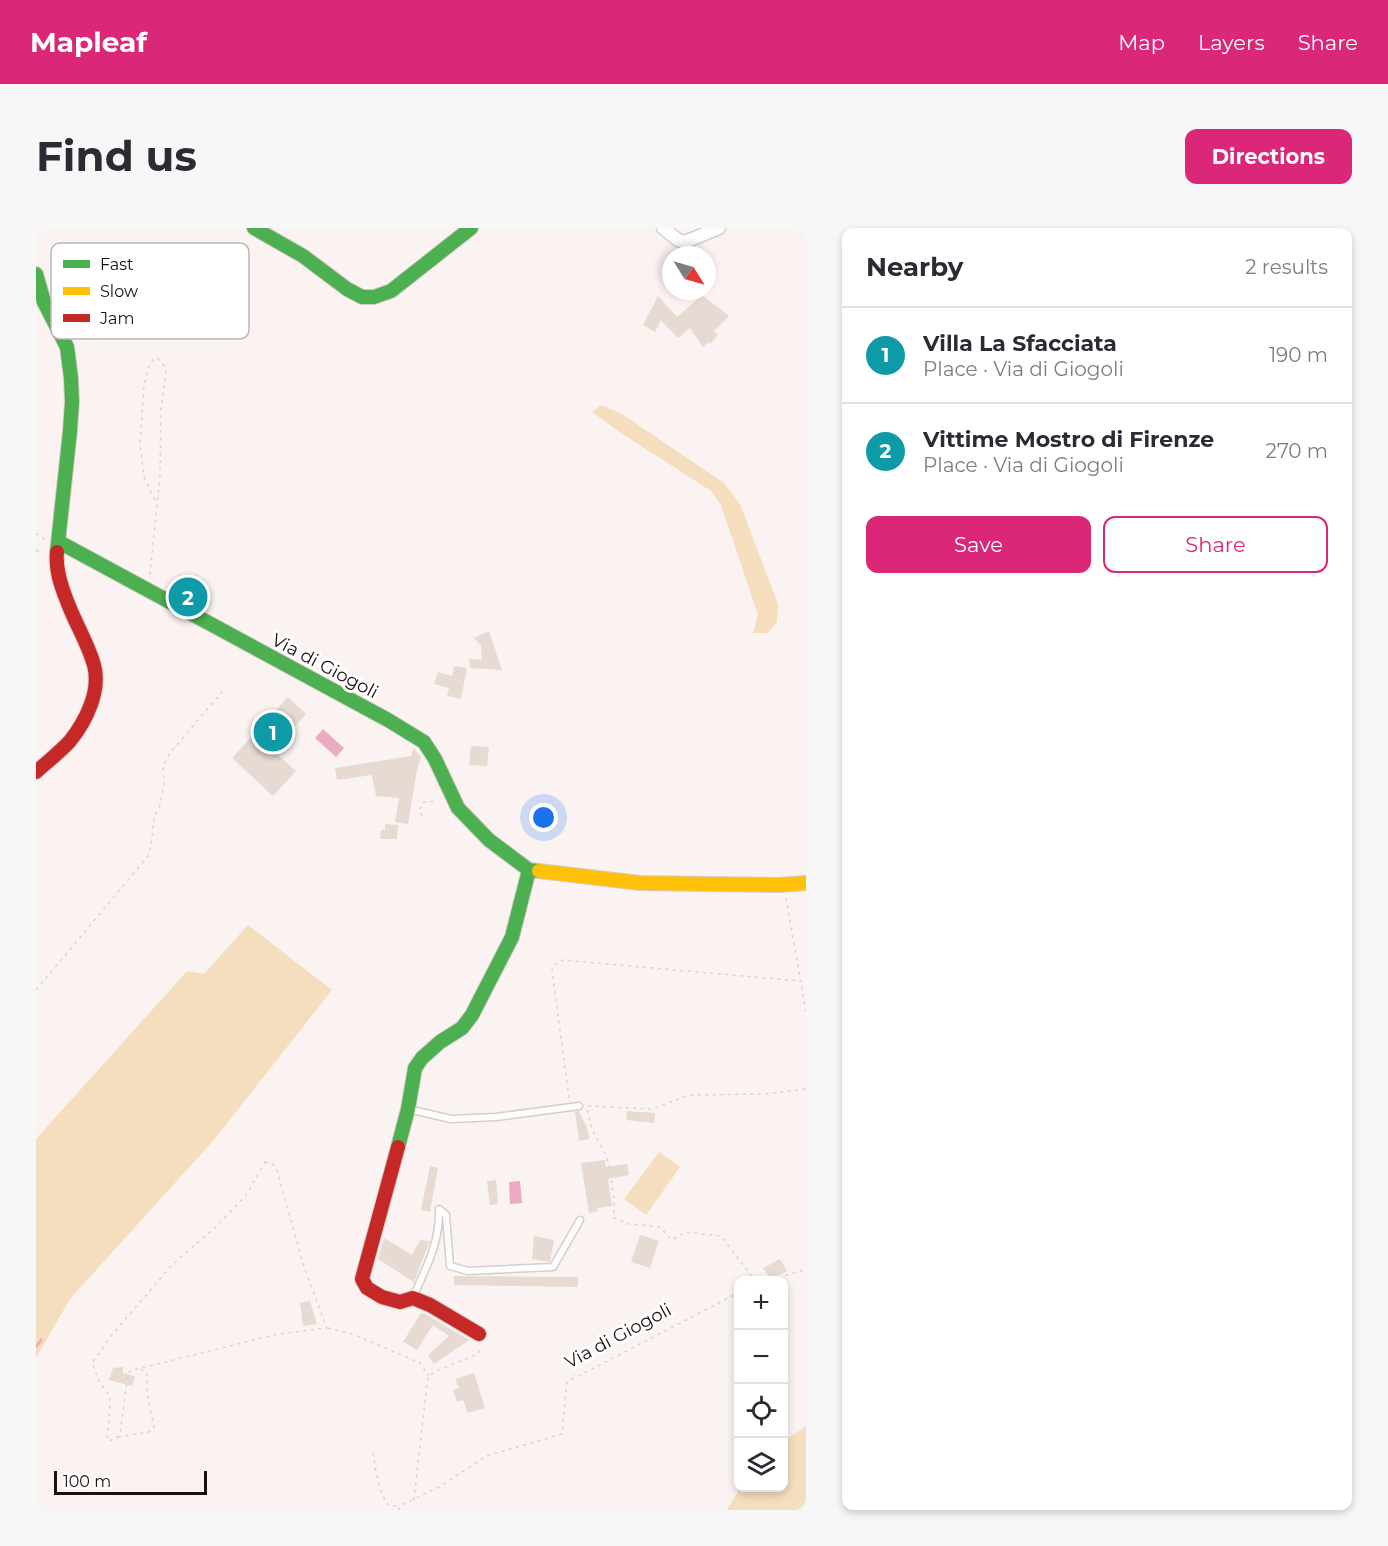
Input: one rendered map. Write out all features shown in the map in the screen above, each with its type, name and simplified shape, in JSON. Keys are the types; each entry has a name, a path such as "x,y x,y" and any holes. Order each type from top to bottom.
{"street":[{"path":"254,228 303,256 347,289 362,297 374,297 391,291 471,228"},
{"path":"663,228 678,240 685,242 719,228"},
{"path":"36,274 44,302 51,316"},
{"path":"36,772 74,735 87,715 94,693 96,675 89,653 72,616 59,579 56,562 72,402 67,347 63,339"},
{"name":"Via di Giogoli","path":"59,542 388,720 423,742 435,759 458,808 489,840 529,870"},
{"path":"479,1334 430,1305 413,1298 400,1302 382,1297 367,1288 362,1279 408,1109 415,1068 422,1058 440,1042 462,1028 472,1015 512,938 529,870 640,883 779,885 806,882"}],"lane":[{"path":"408,1109 451,1119 496,1117 579,1106"},
{"path":"413,1298 431,1257 440,1227 439,1209 446,1215 450,1266 468,1271 553,1267 580,1220"}],"path":[{"path":"148,591 157,505 160,475 161,409 166,371 163,364 154,358 148,368 144,386 140,444 144,477 157,505"},
{"path":"36,534 45,539 45,555 36,550"},
{"path":"36,990 148,856 154,817 160,806 164,785 163,766 170,753 222,692"},
{"path":"422,816 419,810 424,802 444,801 453,797"},
{"path":"785,898 806,1012"},
{"path":"571,1107 552,970 555,964 563,960 800,981"},
{"path":"751,1276 721,1236 686,1232 672,1240 660,1227 629,1224 614,1218 614,1197 607,1157 592,1129 586,1106 653,1109 689,1095 764,1094 806,1089"},
{"path":"140,1368 147,1374 147,1394 154,1427 149,1432 108,1441 110,1397 99,1381 92,1363 111,1336 172,1265 217,1227 248,1194 265,1162 272,1163 277,1170 304,1267 327,1328"},
{"path":"786,1276 806,1269"},
{"name":"Via di Giogoli","path":"414,1500 441,1486 486,1456 562,1434 567,1382 734,1295"},
{"path":"118,1437 128,1373 140,1368 279,1334 327,1328 355,1335 420,1363 429,1376"},
{"path":"373,1453 383,1498 389,1506 400,1506 414,1500 429,1376 478,1354 481,1349 479,1334"},
{"path":"399,1510 400,1506"}],"shaded area":[{"path":"601,405 622,414 724,483 740,504 778,604 777,622 768,633 753,633 758,615 721,505 711,491 592,412"},
{"path":"323,729 344,748 336,757 315,738"},
{"path":"248,925 332,990 213,1141 70,1299 36,1358 36,1139 187,971 204,974"},
{"path":"659,1152 680,1167 646,1215 624,1199"},
{"path":"520,1181 522,1203 510,1204 509,1182"},
{"path":"806,1426 806,1510 727,1510 738,1492 788,1492 788,1438"}],"building":[{"path":"658,296 677,317 696,300 708,300 729,316 714,331 718,335 710,344 708,342 703,347 690,328 678,338 661,320 655,332 643,325"},
{"path":"489,631 502,670 470,668 469,659 482,660 481,646 474,638"},
{"path":"454,666 467,668 461,699 447,696 449,688 434,684 438,672 452,676"},
{"path":"288,697 306,714 273,750 296,771 273,796 232,758"},
{"path":"471,746 489,747 487,766 469,765"},
{"path":"414,748 421,757 408,824 395,822 399,798 376,796 372,775 337,780 335,768 411,756"},
{"path":"385,824 398,825 397,839 380,839 381,830 385,830"},
{"path":"579,1111 588,1130 589,1139 579,1141 575,1112"},
{"path":"627,1111 655,1113 654,1123 626,1120"},
{"path":"605,1160 606,1167 627,1164 629,1175 608,1179 612,1206 597,1208 598,1211 589,1213 581,1163"},
{"path":"430,1166 438,1168 430,1212 421,1210"},
{"path":"496,1180 498,1204 490,1205 487,1181"},
{"path":"640,1235 659,1241 650,1268 631,1262"},
{"path":"534,1236 554,1240 550,1262 532,1259"},
{"path":"384,1238 412,1255 420,1240 430,1241 414,1282 378,1259"},
{"path":"780,1259 787,1271 777,1276 769,1276 763,1268"},
{"path":"454,1276 578,1277 578,1287 454,1285"},
{"path":"310,1301 317,1324 303,1326 300,1303"},
{"path":"421,1313 469,1340 434,1364 428,1355 449,1336 433,1325 417,1350 403,1342"},
{"path":"123,1367 123,1373 135,1376 132,1386 109,1380 113,1368"},
{"path":"474,1373 485,1408 468,1413 463,1400 457,1402 453,1390 459,1388 455,1379"}],"waterway":[{"path":"36,1347 41,1340"}],"traffic: fast":[{"path":"254,228 303,256 347,289 362,297 374,297 391,291 471,228"},
{"path":"36,274 44,302 51,316"},
{"path":"57,552 72,402 67,347 63,339"},
{"path":"59,542 388,720 424,742 435,759 458,808 489,840 529,870 539,871"},
{"path":"398,1147 415,1068 422,1058 440,1042 462,1028 472,1015 512,937 529,870"}],"traffic: slow":[{"path":"539,871 640,883 779,885 806,883"}],"traffic: jam":[{"path":"36,772 76,733 91,705 96,675 85,641 61,583 57,552"},
{"path":"398,1147 362,1279 367,1288 382,1297 400,1302 413,1298 430,1305 479,1334"}],"place":[{"name":"Vittime Mostro di Firenze","path":"188,597"},
{"name":"Villa La Sfacciata","path":"273,732"}]}
